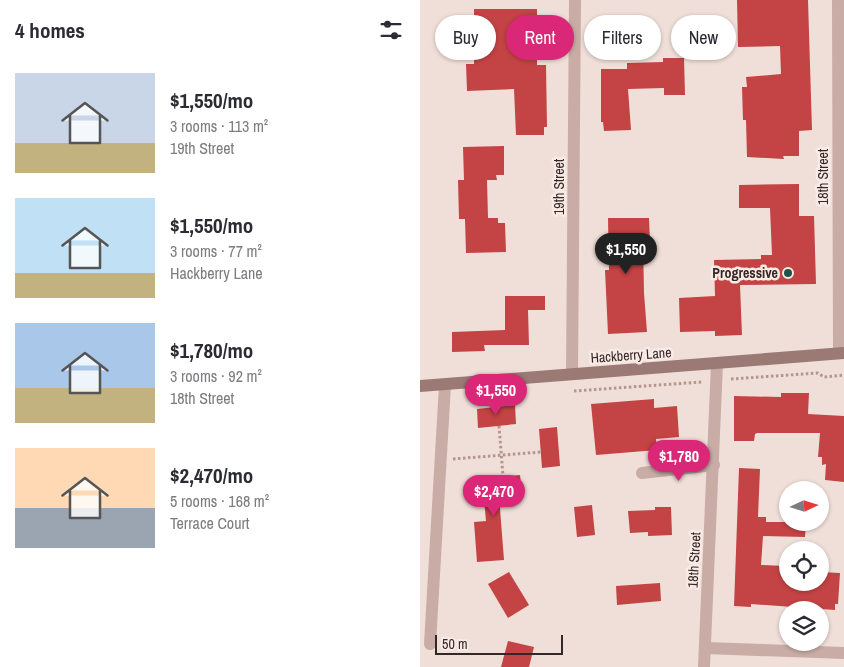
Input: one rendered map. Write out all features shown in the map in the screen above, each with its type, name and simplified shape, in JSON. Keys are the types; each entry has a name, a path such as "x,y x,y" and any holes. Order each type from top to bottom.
{"main road":[{"name":"Hackberry Lane","path":"420,386 841,353"}],"street":[{"name":"19th Street","path":"572,374 575,0"},
{"name":"18th Street","path":"838,0 841,353"},
{"name":"18th Street","path":"704,667 717,364"},
{"path":"430,644 445,385"},
{"path":"642,473 714,465"},
{"path":"705,648 844,653"}],"path":[{"path":"730,379 818,373 824,377 844,375"},
{"path":"496,396 497,407"},
{"path":"499,426 503,476"},
{"path":"441,459 541,452"}],"building":[{"path":"737,0 808,0 812,130 799,131 799,156 783,156 784,159 747,157 746,120 743,120 742,87 747,87 746,77 781,74 780,46 738,47"},
{"path":"474,9 537,9 537,15 506,15 506,60 537,60 537,65 546,65 547,127 544,127 544,135 516,135 514,89 467,91 466,64 474,64 474,60 496,60 496,15 474,15"},
{"path":"663,58 684,60 685,95 664,95 664,88 628,89 631,130 604,131 603,122 601,122 601,69 627,69 627,63 663,62"},
{"path":"504,146 504,175 496,175 497,180 487,180 488,218 498,218 498,223 505,223 506,252 466,253 465,219 459,219 458,180 464,180 463,147"},
{"path":"799,184 799,216 814,216 816,284 740,285 742,335 715,336 715,331 680,332 679,298 715,296 714,260 761,259 761,255 772,255 770,208 739,208 739,185"},
{"path":"608,218 649,218 650,241 643,241 647,332 608,334 605,270 609,270"},
{"path":"505,296 545,296 545,310 528,310 529,345 484,345 485,351 452,352 452,332 505,330"},
{"path":"781,393 809,393 808,414 844,416 844,482 825,480 826,464 822,465 822,457 818,457 820,433 757,433 755,434 754,441 734,441 734,396 781,397"},
{"path":"654,399 654,408 677,406 679,437 656,439 657,450 596,455 591,404"},
{"path":"515,405 516,424 478,428 477,409"},
{"path":"557,427 560,466 542,468 539,429"},
{"path":"739,468 760,469 758,517 766,517 766,522 779,522 779,531 805,531 805,537 763,536 761,565 779,566 779,591 829,591 829,572 840,573 838,604 835,604 835,610 829,610 829,601 779,601 779,606 751,604 751,607 734,606"},
{"path":"520,475 522,493 499,496 504,560 477,562 474,522 486,521 482,478"},
{"path":"592,505 595,535 577,537 574,507"},
{"path":"655,507 671,507 672,535 648,536 648,532 630,533 628,511 655,510"},
{"path":"509,572 529,605 508,618 488,584"},
{"path":"660,583 661,601 617,605 616,586"},
{"path":"508,641 534,647 529,667 501,667"}],"place":[{"name":"Progressive","path":"788,273"}]}
